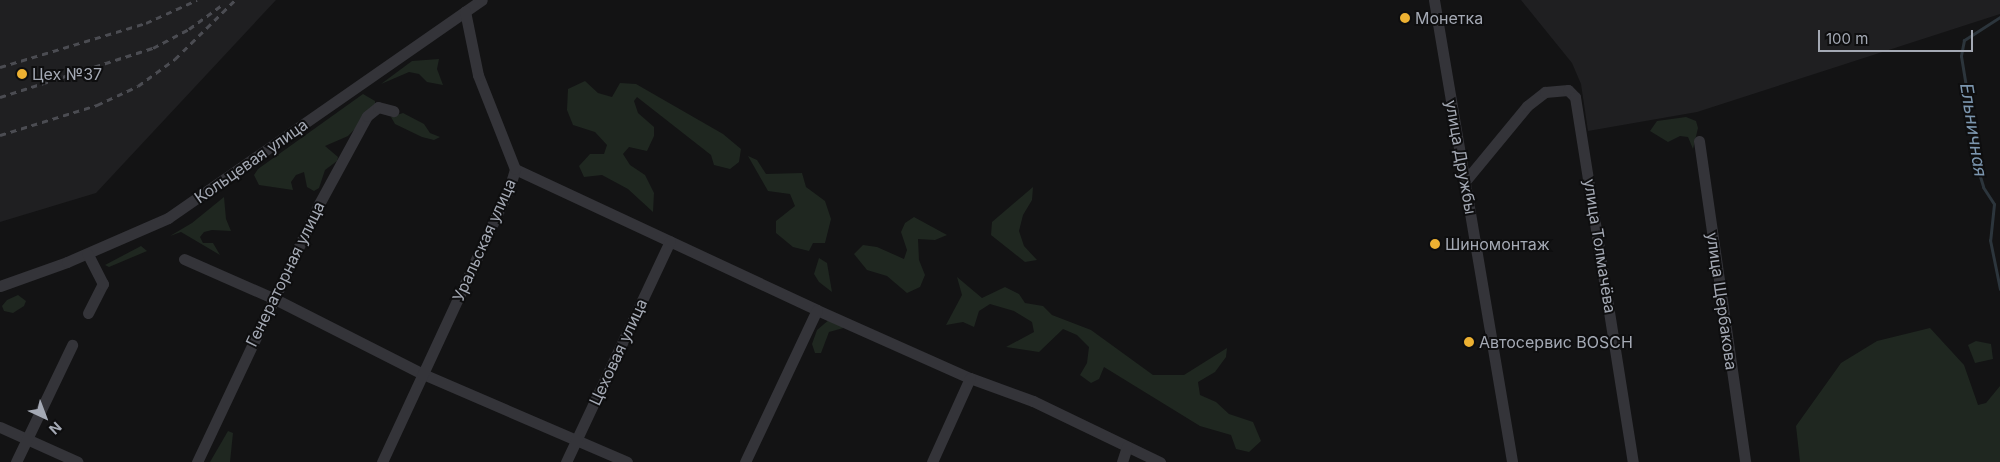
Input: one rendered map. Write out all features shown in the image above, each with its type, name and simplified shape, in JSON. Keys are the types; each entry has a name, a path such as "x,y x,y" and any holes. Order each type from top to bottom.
{"street":[{"name":"Кольцевая улица","path":"0,286 88,254 168,218 198,199 482,0"},
{"name":"улица Дружбы","path":"1434,0 1466,180 1512,462"},
{"name":"Уральская улица","path":"382,462 509,189 515,168 478,75 465,11"},
{"name":"улица Толмачёва","path":"1466,180 1527,106 1545,92 1568,90 1577,102 1581,119 1633,462"},
{"name":"Генераторная улица","path":"197,462 273,298 367,116 378,107 393,111"},
{"name":"улица Щербакова","path":"1699,141 1745,462"},
{"path":"515,168 817,310 970,378 1033,401 1160,462"},
{"name":"Цеховая улица","path":"566,462 670,241"},
{"path":"88,254 103,284 88,313"},
{"path":"184,259 273,298 423,374 627,462"},
{"path":"745,462 817,310"},
{"path":"16,462 72,345"},
{"path":"932,462 970,378"},
{"path":"0,427 78,462"},
{"path":"1122,462 1127,447"}],"shaded area":[{"path":"0,0 276,0 96,193 0,222"},
{"path":"1521,0 2000,0 2000,14 1697,112 1588,131 1581,84 1572,63"},
{"path":"439,59 437,69 443,85 427,82 419,74 409,72 381,84 412,61"},
{"path":"585,81 598,93 612,97 620,83 636,84 723,134 741,149 739,162 730,169 714,165 711,155 637,97 634,101 638,113 654,127 654,136 647,151 629,147 623,154 630,165 645,175 654,193 653,212 628,189 602,175 584,177 579,166 590,154 604,154 607,145 595,132 573,125 567,110 568,89"},
{"path":"363,94 375,101 375,108 348,136 325,146 338,157 337,161 325,170 319,188 314,191 307,187 304,172 296,175 291,182 293,190 259,185 254,175 258,169"},
{"path":"403,113 424,124 430,133 440,137 434,140 422,137 395,124 391,117"},
{"path":"1686,117 1696,121 1698,128 1693,149 1688,137 1680,136 1668,142 1650,131 1657,121"},
{"path":"748,156 757,160 766,174 802,173 806,187 825,201 831,219 825,243 813,243 809,251 793,247 776,233 776,221 795,206 790,194 768,191"},
{"path":"1033,187 1032,200 1023,215 1019,231 1024,246 1037,260 1025,262 991,235 992,222"},
{"path":"224,197 226,219 231,231 212,230 204,232 200,237 203,243 213,243 220,255 181,232 170,236 192,223"},
{"path":"914,217 947,235 935,240 918,239 919,260 925,275 920,287 907,293 887,276 867,270 854,254 863,245 877,247 904,259 907,250 901,232 905,223"},
{"path":"141,246 147,251 109,267 105,265"},
{"path":"819,258 827,263 832,292 819,282 814,274"},
{"path":"957,277 982,298 1005,287 1019,294 1025,303 1043,306 1052,315 1091,330 1153,375 1184,375 1227,348 1226,357 1215,372 1198,382 1200,395 1216,402 1229,414 1253,422 1261,441 1249,452 1236,449 1231,435 1200,426 1104,367 1099,379 1091,383 1080,375 1087,363 1089,347 1077,335 1063,329 1039,352 1006,347 1034,332 1032,322 1014,311 990,304 979,311 974,327 963,322 946,325 962,295"},
{"path":"18,295 26,301 24,306 13,313 4,311 2,306 7,300"},
{"path":"830,319 847,327 829,332 821,353 815,353 812,344 817,330"},
{"path":"1930,328 1964,365 1978,405 1986,403 2000,386 2000,462 1800,462 1796,426 1841,363 1877,341"},
{"path":"1976,341 1991,344 1993,359 1975,363 1968,345"},
{"path":"228,431 233,433 230,462 210,462"}],"waterway":[{"name":"Ельничная","path":"2000,17 1964,40 1961,56 1973,129 1975,160 1983,187 1994,204 1990,240 2000,289"}],"railway":[{"path":"0,67 146,23 197,0"},
{"path":"0,135 97,105 138,86 175,59 235,0"},
{"path":"0,97 153,48 189,29 221,6"}],"place":[{"name":"Монетка","path":"1405,18"},
{"name":"Цех №37","path":"22,74"},
{"name":"Шиномонтаж","path":"1435,244"},
{"name":"Автосервис BOSCH","path":"1469,342"}]}
